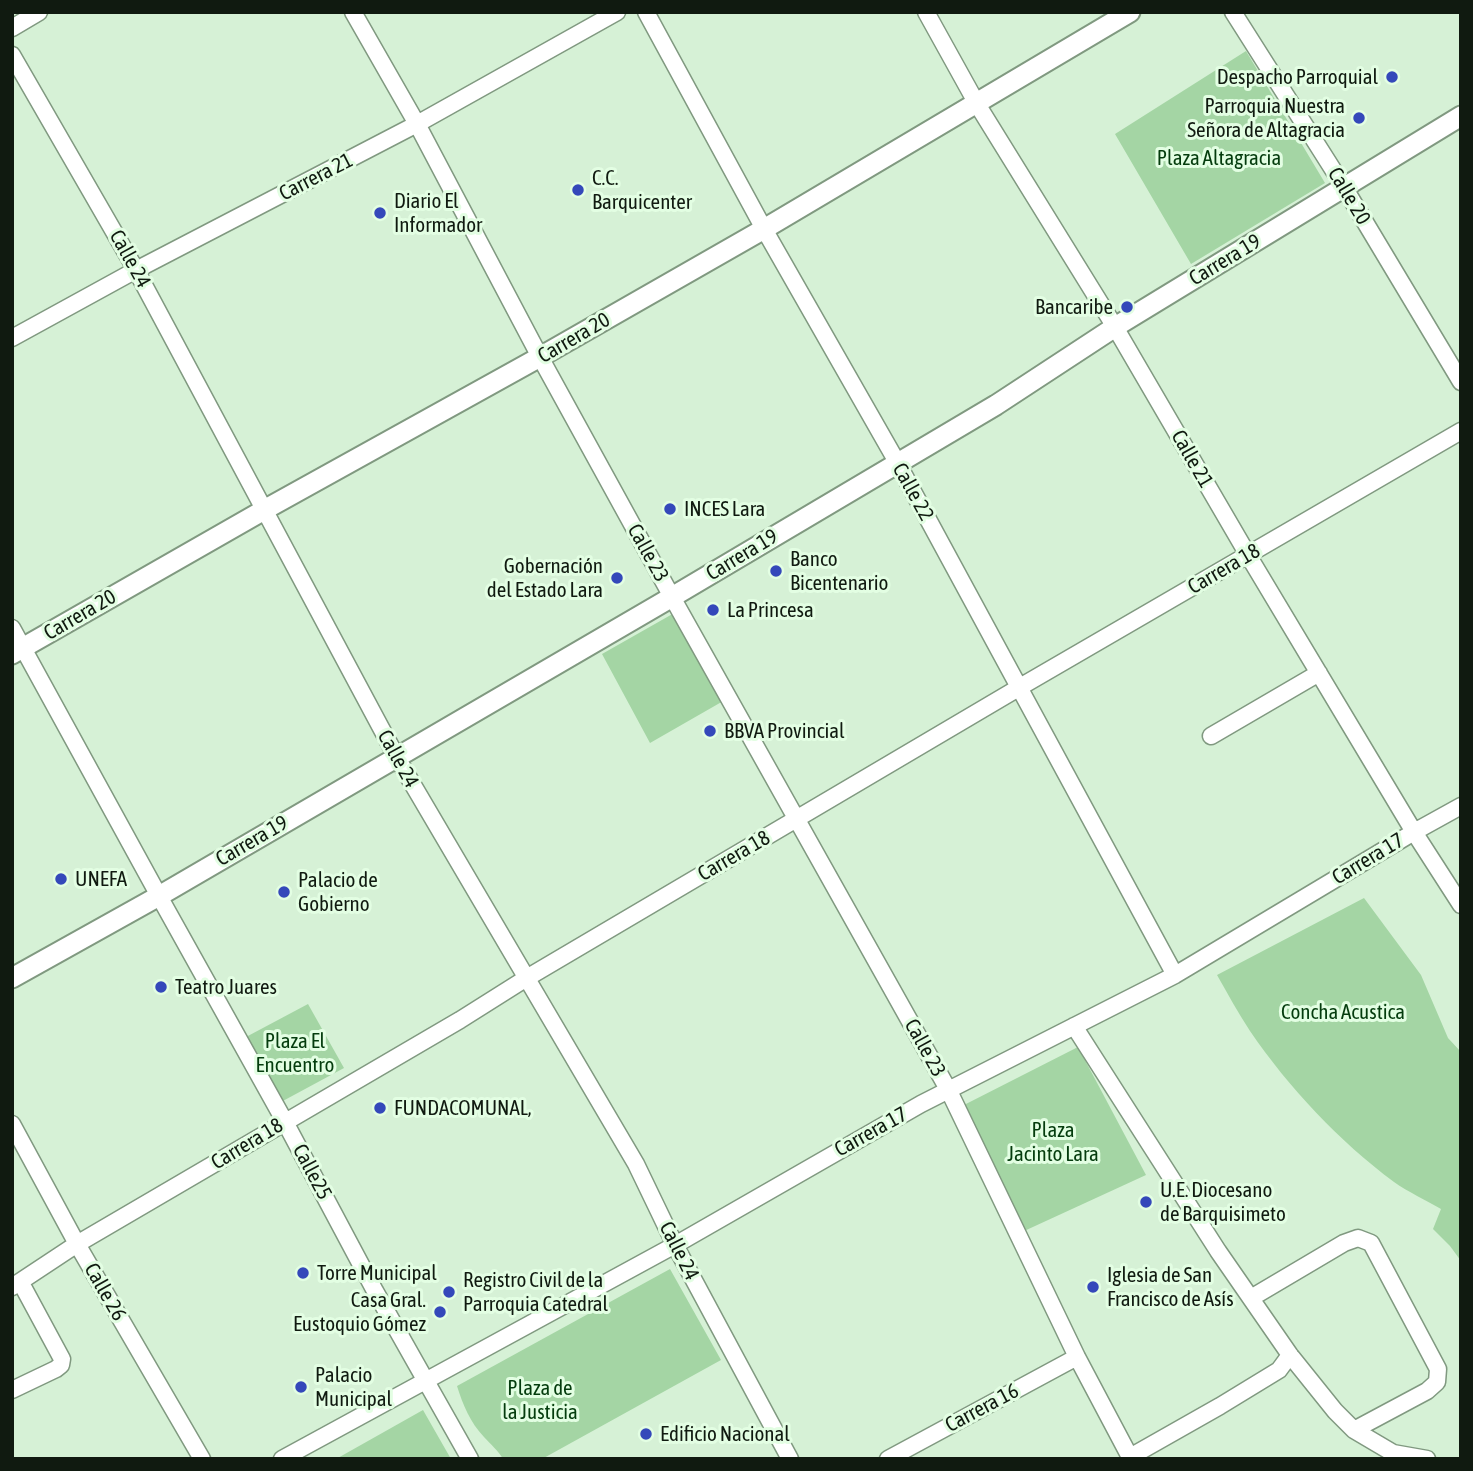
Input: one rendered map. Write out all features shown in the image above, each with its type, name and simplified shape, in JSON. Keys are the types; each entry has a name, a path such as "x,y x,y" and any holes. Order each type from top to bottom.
{"street":[{"path":"12,28 39,12"},
{"name":"Calle 23","path":"353,12 417,124 540,357 672,597 949,1091 1077,1357 1131,1458"},
{"name":"Carrera 21","path":"12,338 136,270 417,124 617,12"},
{"name":"Calle 22","path":"646,12 764,229 897,462 1175,975"},
{"name":"Calle 21","path":"926,12 977,104 1115,327 1248,555 1414,832 1461,905"},
{"name":"Carrera 20","path":"18,651 764,229 1130,12"},
{"name":"Calle 20","path":"1233,12 1344,187 1461,382"},
{"name":"Calle 24","path":"12,55 136,270 396,757 636,1164 675,1245 790,1459"},
{"name":"Carrera 19","path":"12,978 159,896 996,405 1115,327 1461,116"},
{"name":"Carrera 18","path":"17,1285 77,1244 460,1020 797,818 1461,431"},
{"name":"Calle25","path":"12,628 18,651 159,896 470,1459"},
{"path":"1211,736 1319,673"},
{"name":"Carrera 17","path":"282,1459 675,1245 887,1124 1175,975 1461,806"},
{"path":"1074,1026 1217,1251 1290,1355 1354,1430 1393,1453 1427,1459"},
{"name":"Calle 26","path":"12,1124 77,1244 202,1459"},
{"path":"1251,1298 1345,1243 1358,1238 1371,1243 1438,1369 1437,1382 1427,1391 1354,1430"},
{"path":"12,1390 56,1369 61,1365 62,1359 17,1285"},
{"path":"1131,1458 1279,1370 1290,1355"},
{"name":"Carrera 16","path":"888,1459 1077,1357"}],"green space":[{"name":"Plaza Altagracia","path":"1246,51 1325,183 1191,264 1115,134"},
{"path":"676,612 725,700 650,743 602,654"},
{"name":"Concha Acustica","path":"1364,898 1421,975 1448,1038 1461,1052 1461,1261 1433,1229 1441,1209 1394,1182 1354,1149 1316,1112 1265,1052 1217,975"},
{"name":"Plaza El Encuentro","path":"308,1004 344,1068 281,1102 246,1037"},
{"name":"Plaza Jacinto Lara","path":"1078,1047 1146,1175 1022,1232 962,1106"},
{"name":"Plaza de la Justicia","path":"670,1269 721,1360 542,1459 503,1459 475,1425 464,1407 457,1386"},
{"path":"423,1410 451,1459 336,1459"}],"place":[{"name":"Despacho Parroquial","path":"1392,77"},
{"name":"Parroquia Nuestra Señora de Altagracia","path":"1359,118"},
{"name":"C.C. Barquicenter","path":"578,190"},
{"name":"Diario El Informador","path":"380,213"},
{"name":"Bancaribe","path":"1127,307"},
{"name":"INCES Lara","path":"670,509"},
{"name":"Banco Bicentenario","path":"776,571"},
{"name":"Gobernación del Estado Lara","path":"617,578"},
{"name":"La Princesa","path":"713,610"},
{"name":"BBVA Provincial","path":"710,731"},
{"name":"UNEFA","path":"61,879"},
{"name":"Palacio de Gobierno","path":"284,892"},
{"name":"Teatro Juares","path":"161,987"},
{"name":"FUNDACOMUNAL,","path":"380,1108"},
{"name":"U.E. Diocesano de Barquisimeto","path":"1146,1202"},
{"name":"Torre Municipal","path":"303,1273"},
{"name":"Iglesia de San Francisco de Asís","path":"1093,1287"},
{"name":"Registro Civil de la Parroquia Catedral","path":"449,1292"},
{"name":"Casa Gral. Eustoquio Gómez","path":"440,1312"},
{"name":"Palacio Municipal","path":"301,1387"},
{"name":"Edificio Nacional","path":"646,1434"}]}
